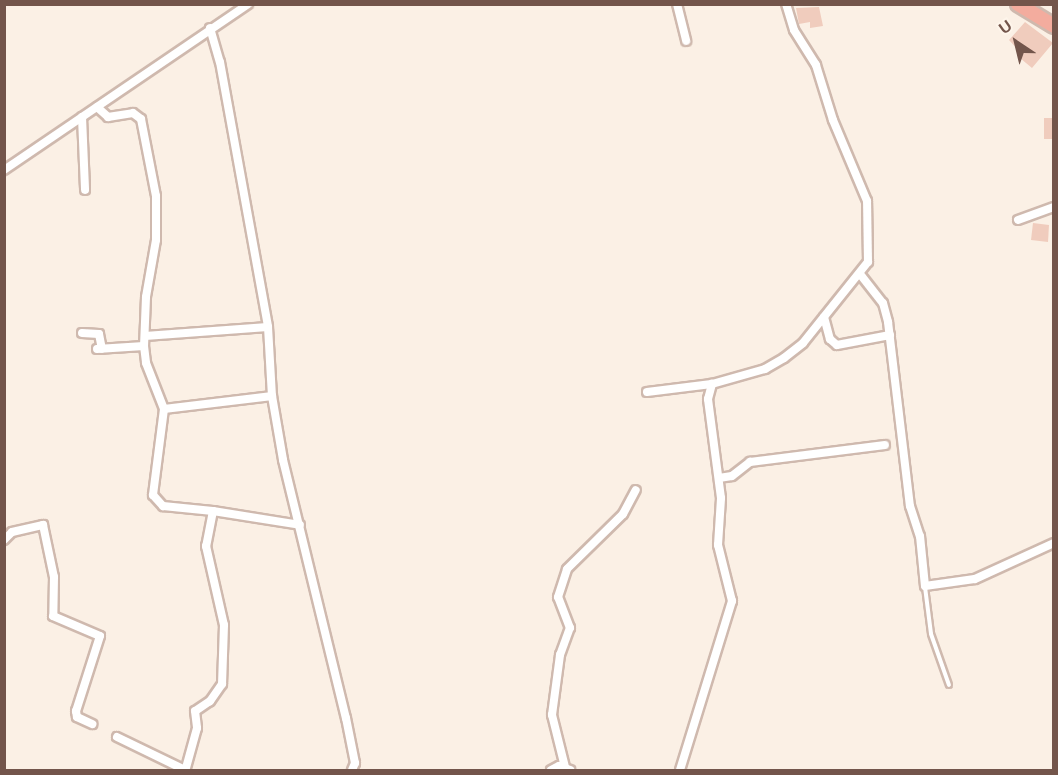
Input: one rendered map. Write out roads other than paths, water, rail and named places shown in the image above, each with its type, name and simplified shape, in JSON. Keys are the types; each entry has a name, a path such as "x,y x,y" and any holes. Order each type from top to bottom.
{"highway":[{"path":"1018,4 1053,26"}],"street":[{"path":"4,170 248,4"},
{"path":"677,4 686,41"},
{"path":"647,392 712,384 765,369 784,358 803,343 868,262 870,240 867,201 833,120 816,65 794,30 786,4"},
{"path":"210,28 222,72 268,327 272,396 283,460 346,718 355,762 352,771"},
{"path":"97,107 108,117 133,113 141,119 156,195 156,240 146,297 144,346 146,363 164,409 153,495 156,502 300,525"},
{"path":"82,117 85,190"},
{"path":"1018,220 1053,207"},
{"path":"860,274 883,303 890,335 910,506 920,536 925,586 975,579 1053,543"},
{"path":"824,317 830,339 837,345 890,335"},
{"path":"145,336 268,327"},
{"path":"82,333 99,334 99,349 144,346"},
{"path":"680,771 732,601 717,545 719,478 708,399 712,384"},
{"path":"164,409 272,396"},
{"path":"719,478 732,476 750,462 885,445"},
{"path":"551,771 568,769 552,715 560,655 570,628 558,597 567,569 623,513 636,490"},
{"path":"117,737 186,769 197,728 195,711 210,701 222,684 224,625 206,546 213,510"},
{"path":"4,540 12,532 43,525 54,577 52,614 100,636 76,711 77,717 92,724"}],"lane":[{"path":"925,586 929,626 949,685"}]}
